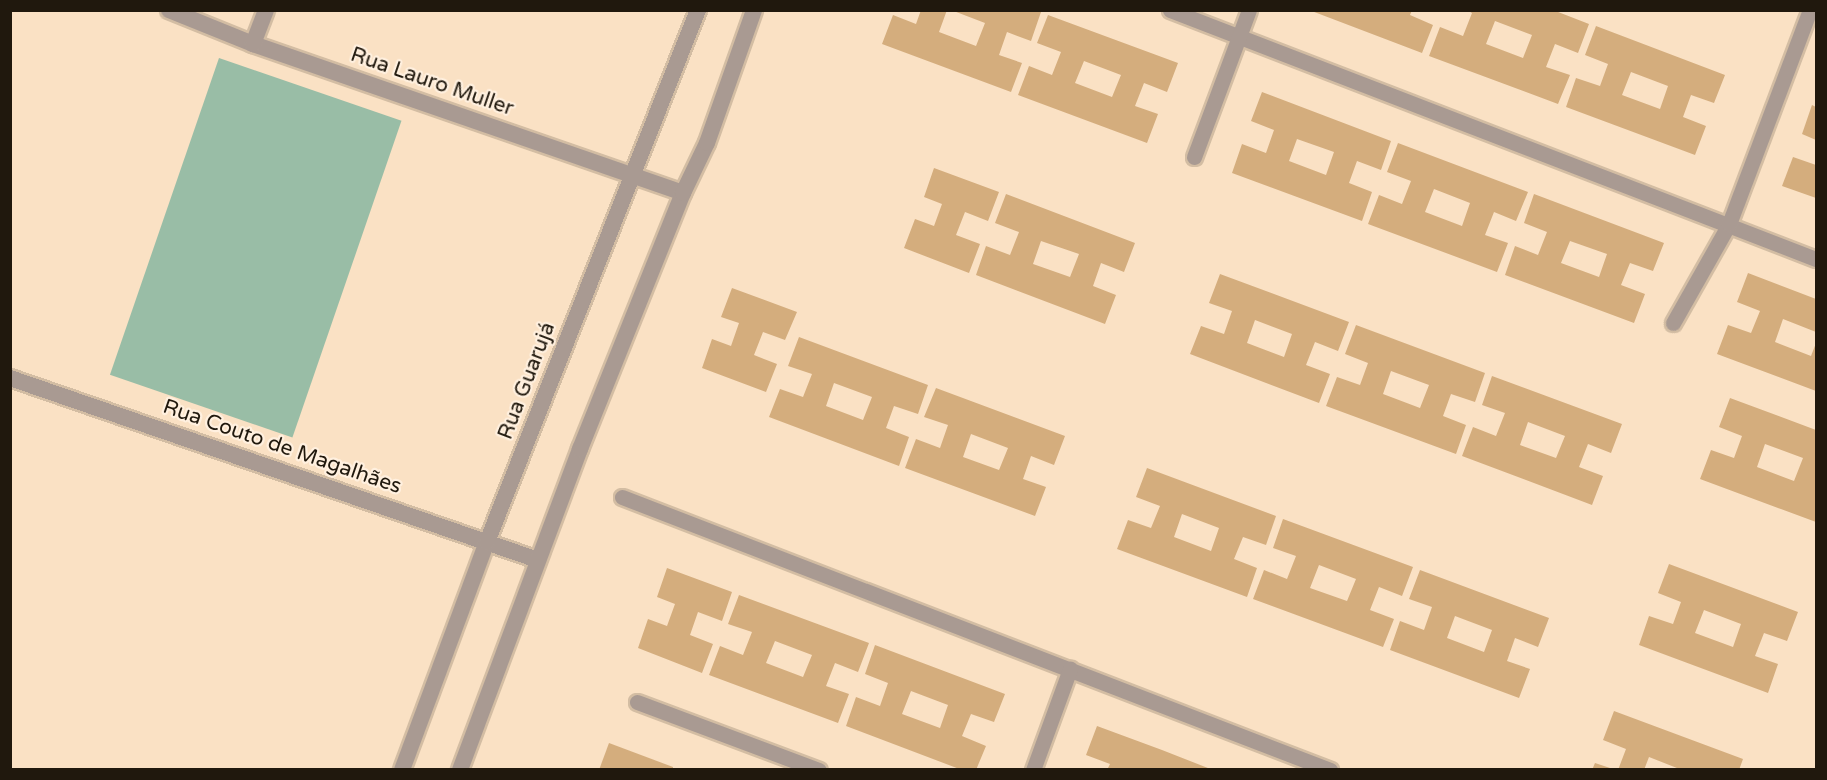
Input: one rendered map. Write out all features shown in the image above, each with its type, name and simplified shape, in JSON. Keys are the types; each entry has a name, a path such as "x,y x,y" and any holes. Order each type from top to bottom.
{"street":[{"name":"Rua Lauro Muller","path":"169,10 253,44 683,193"},
{"path":"253,44 266,10"},
{"name":"Rua Guarujá","path":"402,770 488,542 698,10"},
{"path":"460,770 538,560 683,193 707,143 754,10"},
{"name":"Rua Couto de Magalhães","path":"10,378 538,560"}],"lane":[{"path":"1170,10 1816,259"},
{"path":"1194,157 1250,10"},
{"path":"1673,323 1729,224 1810,10"},
{"path":"622,497 1330,770"},
{"path":"1033,770 1070,669"},
{"path":"637,702 819,770"}],"green space":[{"path":"219,58 401,121 292,438 110,375"}],"building":[{"path":"921,10 947,10 939,32 976,46 985,23 951,10 1041,12 1031,41 1007,32 999,55 1022,63 1011,92 882,44 893,15 916,24"},
{"path":"1309,10 1412,10 1410,15 1433,25 1422,53"},
{"path":"1467,10 1553,10 1589,24 1578,53 1555,44 1546,67 1570,75 1558,104 1429,56 1440,27 1463,36 1472,13","holes":["1495,21 1532,35 1523,58 1486,44"]},
{"path":"1048,15 1178,63 1167,92 1144,83 1135,106 1158,114 1147,143 1018,95 1029,66 1052,75 1061,52 1037,43","holes":["1084,61 1121,75 1112,97 1075,83"]},
{"path":"1596,26 1725,75 1714,103 1691,95 1683,117 1706,126 1695,155 1566,107 1576,78 1600,86 1608,64 1585,55","holes":["1631,72 1668,86 1660,109 1622,95"]},
{"path":"1262,92 1391,141 1381,170 1357,161 1349,183 1372,192 1362,221 1232,173 1242,144 1266,153 1274,130 1251,121","holes":["1297,139 1334,152 1326,175 1289,161"]},
{"path":"1812,105 1816,107 1816,140 1802,134"},
{"path":"1398,143 1528,192 1516,221 1494,212 1485,235 1508,243 1497,272 1368,224 1379,195 1402,204 1411,181 1387,172","holes":["1434,189 1470,203 1462,226 1425,212"]},
{"path":"1793,157 1816,165 1816,198 1782,186"},
{"path":"934,168 999,192 988,221 965,212 956,235 980,244 969,273 904,248 915,219 934,226 942,204 924,197"},
{"path":"1006,194 1135,243 1124,272 1101,263 1093,286 1116,295 1105,324 976,275 986,246 1010,255 1019,232 995,223","holes":["1041,241 1079,254 1070,277 1033,264"]},
{"path":"1534,194 1664,243 1653,271 1630,263 1621,285 1645,294 1634,323 1505,275 1515,246 1538,255 1547,232 1524,223","holes":["1570,241 1607,254 1599,277 1561,263"]},
{"path":"1748,273 1816,299 1816,332 1783,319 1775,342 1811,356 1816,343 1816,391 1717,354 1728,325 1751,333 1760,311 1737,302"},
{"path":"1220,274 1349,322 1338,351 1315,342 1306,365 1330,374 1319,403 1190,354 1201,326 1224,334 1232,311 1209,303","holes":["1255,320 1292,334 1284,357 1247,343"]},
{"path":"732,288 797,312 785,340 763,332 754,355 777,364 766,392 702,368 712,339 731,346 739,323 721,317"},
{"path":"1356,325 1485,373 1475,402 1451,394 1443,416 1466,425 1456,454 1326,406 1337,377 1360,385 1368,363 1345,354","holes":["1391,371 1429,385 1420,408 1383,394"]},
{"path":"799,337 928,385 918,414 894,406 886,428 909,437 899,466 769,417 780,389 803,397 812,374 788,366","holes":["834,383 872,397 863,420 826,406"]},
{"path":"1492,376 1622,424 1611,453 1588,444 1579,467 1603,476 1592,505 1462,456 1473,427 1496,436 1505,413 1482,405","holes":["1528,422 1565,436 1556,458 1520,445"]},
{"path":"936,388 1065,436 1054,465 1031,456 1023,479 1046,487 1035,516 905,468 916,439 940,448 948,425 924,417","holes":["971,434 1008,448 999,470 963,457"]},
{"path":"1730,398 1816,430 1816,522 1700,479 1711,450 1734,458 1742,436 1719,427","holes":["1765,444 1803,458 1794,481 1757,467"]},
{"path":"1147,468 1276,516 1266,545 1243,537 1234,559 1257,568 1247,597 1117,549 1128,520 1151,528 1160,506 1136,497","holes":["1182,514 1219,528 1211,551 1174,537"]},
{"path":"1283,519 1413,567 1402,596 1379,587 1370,610 1394,619 1383,647 1253,599 1264,570 1287,579 1296,556 1273,548","holes":["1319,565 1356,579 1347,601 1310,588"]},
{"path":"1669,564 1798,612 1787,641 1764,633 1755,656 1778,664 1768,693 1639,645 1649,616 1673,624 1681,602 1658,593","holes":["1704,610 1741,624 1733,647 1695,633"]},
{"path":"667,568 732,592 722,621 698,612 690,635 713,644 702,673 638,648 648,619 667,626 675,604 657,597"},
{"path":"1420,570 1549,618 1538,647 1515,638 1507,661 1530,669 1519,698 1390,650 1400,621 1424,630 1432,607 1409,599","holes":["1455,616 1492,630 1484,652 1447,638"]},
{"path":"739,595 869,643 858,672 835,663 826,686 849,694 838,723 709,675 720,646 743,655 752,632 728,624","holes":["775,641 812,655 803,677 766,663"]},
{"path":"875,645 1005,694 994,722 971,714 962,736 986,746 976,770 962,770 846,726 856,697 880,706 888,683 865,674","holes":["911,691 948,705 940,728 902,714"]},
{"path":"1614,711 1743,759 1739,770 1682,770 1649,757 1644,770 1618,770 1626,749 1603,740"},
{"path":"1097,726 1213,770 1107,770 1110,764 1086,755"},
{"path":"609,743 673,767 673,770 599,770"},
{"path":"1595,763 1613,769 1613,770 1592,770"}]}
